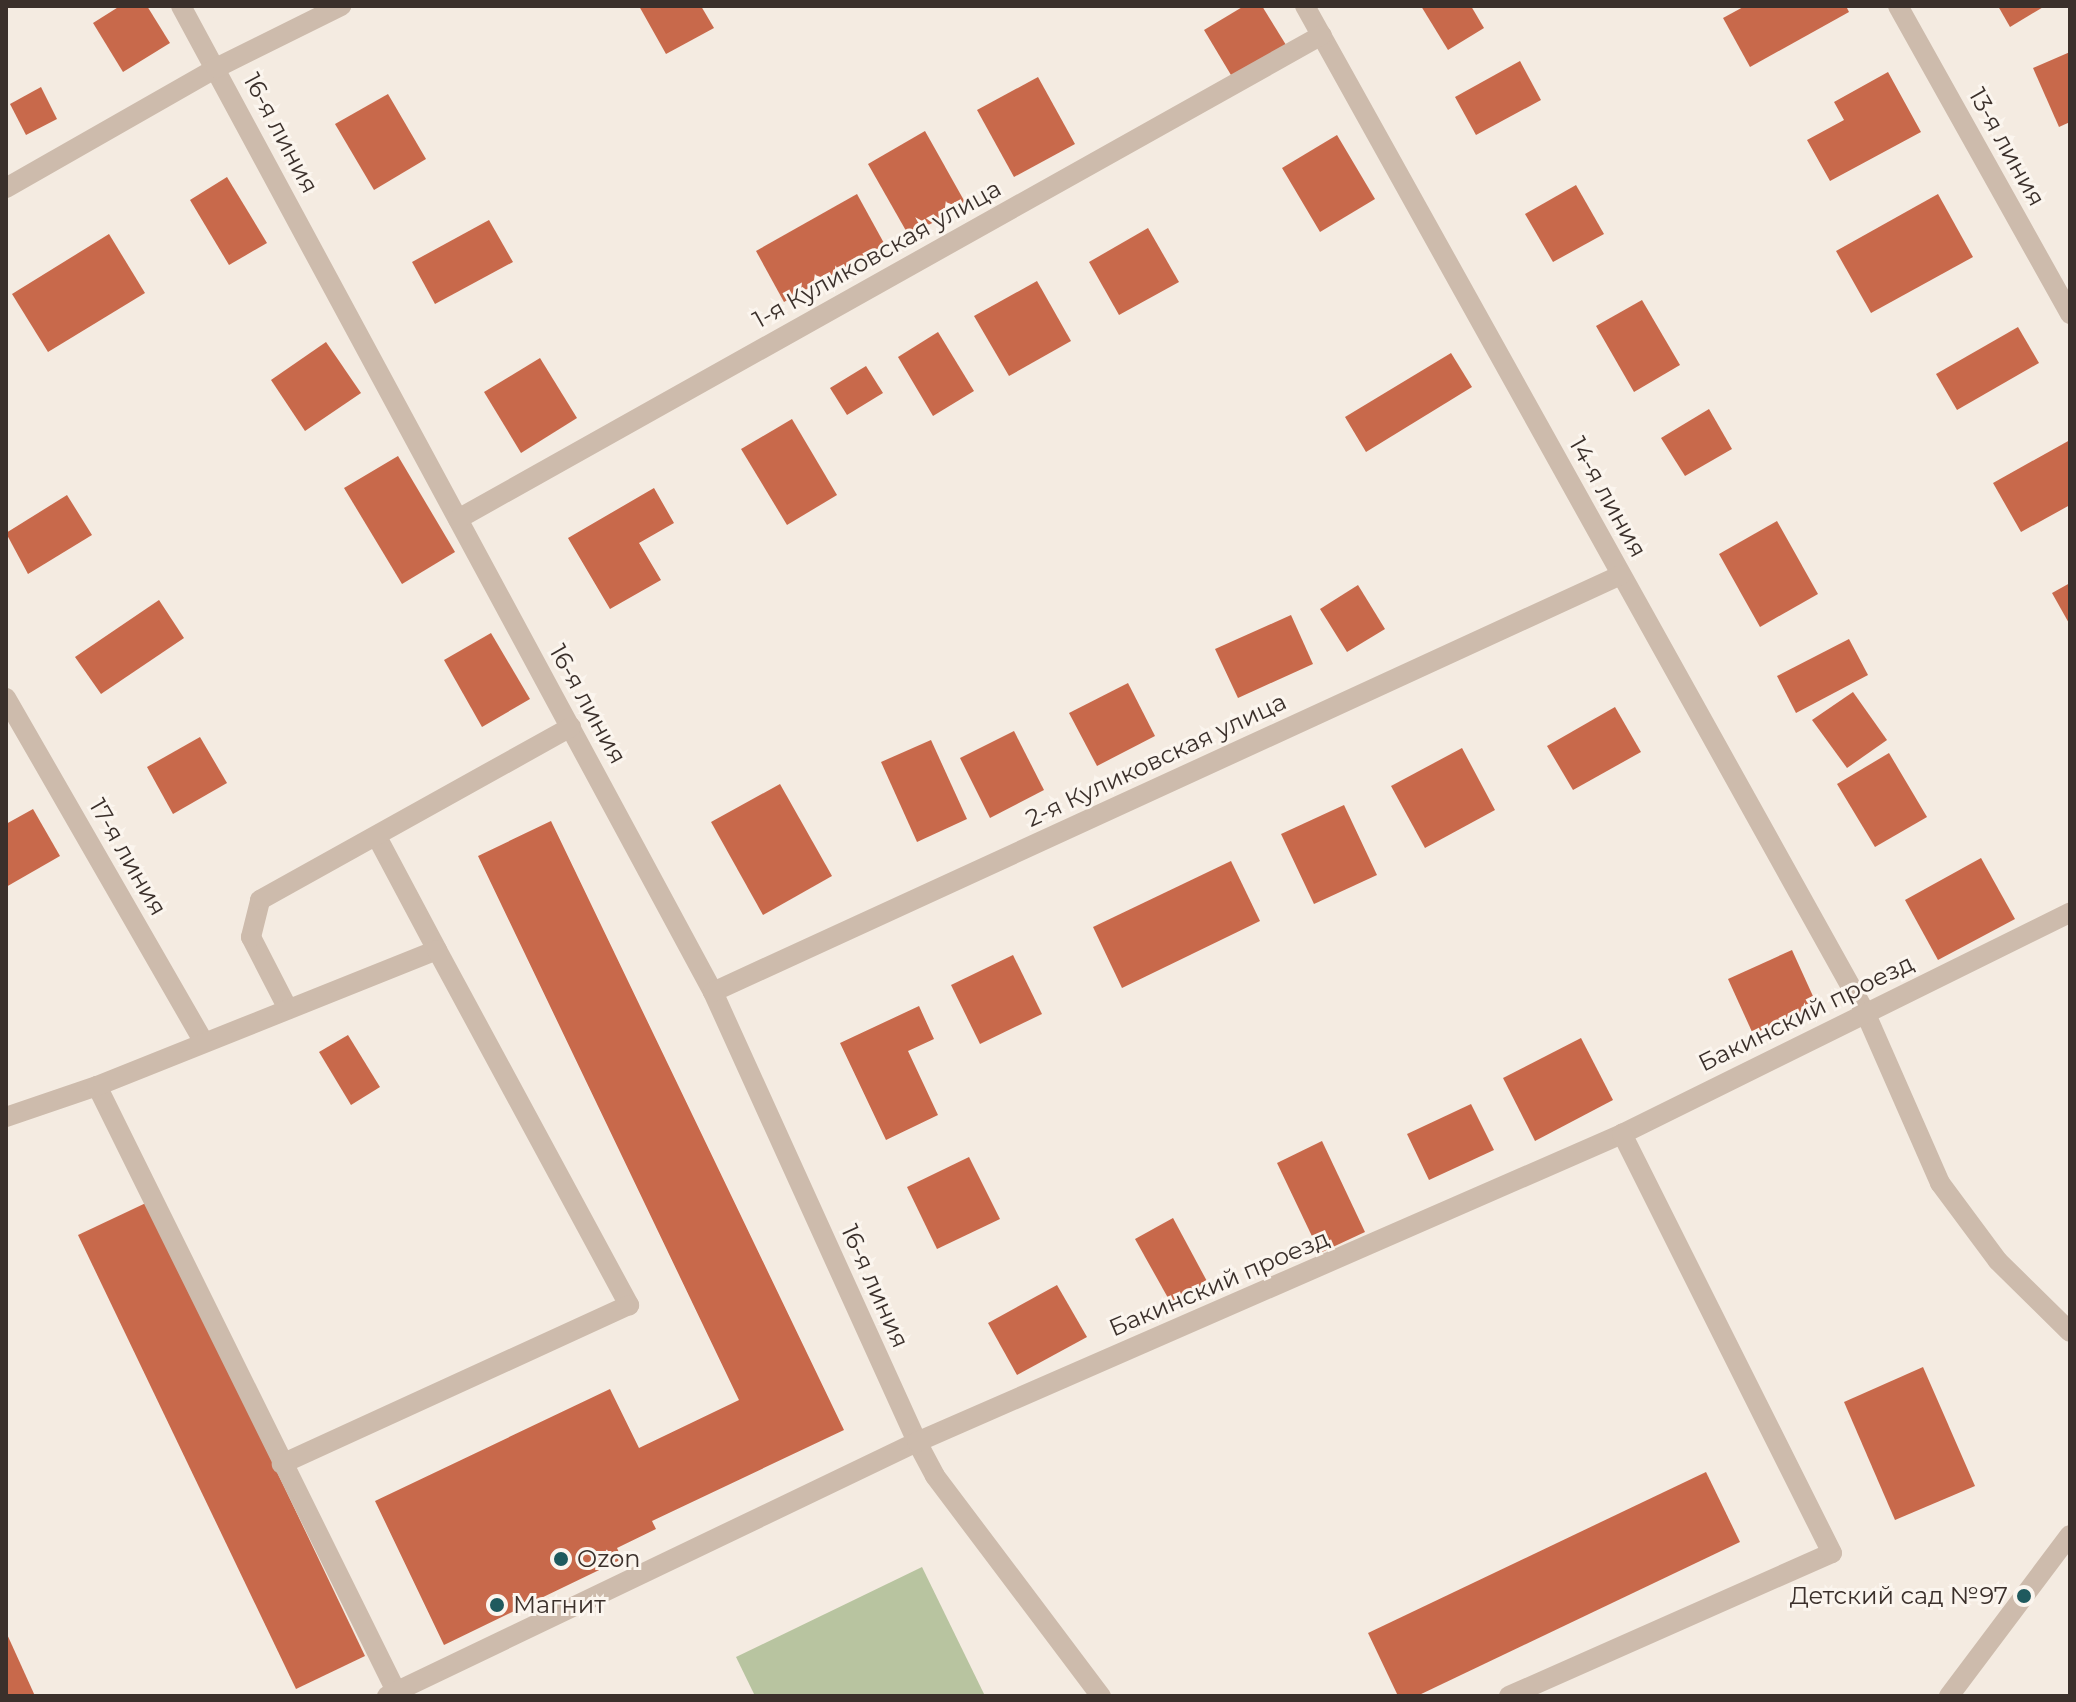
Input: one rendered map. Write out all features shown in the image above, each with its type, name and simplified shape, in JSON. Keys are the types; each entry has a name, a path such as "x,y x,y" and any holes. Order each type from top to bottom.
{"street":[{"name":"16-я линия","path":"181,6 713,992 935,1476 1101,1696"},
{"path":"6,188 216,68 341,6"},
{"name":"14-я линия","path":"1305,6 1865,1012 1940,1183 1998,1261 2070,1332"},
{"name":"13-я линия","path":"1898,6 2070,314"},
{"name":"1-я Куликовская улица","path":"458,519 1322,35"},
{"name":"2-я Куликовская улица","path":"713,992 1621,575"},
{"name":"17-я линия","path":"6,698 204,1042"},
{"path":"288,1009 251,937 260,900 571,727"},
{"path":"282,1464 629,1305 377,837"},
{"name":"Бакинский проезд","path":"392,1694 917,1442 1622,1134 2070,913"},
{"path":"6,1117 97,1086 437,950"},
{"path":"97,1086 392,1694"},
{"path":"1509,1696 1548,1688 1832,1553 1622,1134"},
{"path":"1949,1696 2070,1535"}],"green space":[{"path":"922,1567 985,1696 755,1696 736,1657"}],"building":[{"path":"120,6 147,6 170,43 123,72 93,23"},
{"path":"639,6 701,6 714,28 666,54"},
{"path":"1244,6 1262,6 1291,53 1237,85 1204,30"},
{"path":"1421,6 1471,6 1484,28 1448,50"},
{"path":"1745,6 1846,6 1849,12 1750,67 1723,18"},
{"path":"1998,6 2045,6 2010,27"},
{"path":"2070,52 2070,122 2059,127 2033,68"},
{"path":"1520,61 1541,100 1476,135 1455,97"},
{"path":"1888,72 1921,132 1830,181 1807,140 1844,120 1834,102"},
{"path":"1038,77 1075,144 1014,177 977,110"},
{"path":"41,87 57,119 26,135 10,104"},
{"path":"388,94 426,159 374,190 335,124"},
{"path":"925,131 966,204 909,236 868,164"},
{"path":"1337,135 1375,199 1320,232 1282,168"},
{"path":"227,177 267,243 229,265 190,200"},
{"path":"1576,185 1604,234 1553,262 1525,214"},
{"path":"857,194 885,245 784,302 756,251"},
{"path":"1938,194 1973,257 1871,313 1836,251"},
{"path":"489,220 513,262 435,304 412,262"},
{"path":"1148,228 1179,282 1119,315 1089,262"},
{"path":"109,234 145,293 48,352 12,294"},
{"path":"1037,281 1071,341 1009,376 974,316"},
{"path":"1642,300 1680,365 1634,392 1596,326"},
{"path":"2018,327 2039,363 1957,410 1936,374"},
{"path":"938,332 974,391 933,416 898,357"},
{"path":"326,342 361,393 305,431 271,380"},
{"path":"1451,353 1472,387 1366,452 1345,417"},
{"path":"540,358 577,418 521,453 484,392"},
{"path":"866,366 883,393 847,415 830,388"},
{"path":"1709,409 1732,449 1685,476 1661,438"},
{"path":"792,419 837,495 787,525 741,449"},
{"path":"2070,440 2070,505 2021,532 1993,483"},
{"path":"398,456 455,552 402,584 344,488"},
{"path":"654,488 674,523 639,543 661,580 610,609 568,538"},
{"path":"67,495 92,535 28,574 6,533"},
{"path":"1777,521 1818,594 1760,627 1719,554"},
{"path":"2070,583 2070,625 2052,593"},
{"path":"1358,585 1385,629 1347,652 1320,609"},
{"path":"159,600 184,638 101,694 75,657"},
{"path":"1291,615 1313,664 1238,698 1215,649"},
{"path":"491,633 530,699 482,727 444,660"},
{"path":"1849,639 1868,675 1796,713 1777,676"},
{"path":"1128,683 1155,736 1097,766 1069,713"},
{"path":"1853,692 1887,740 1847,768 1812,720"},
{"path":"1615,707 1641,752 1573,790 1547,746"},
{"path":"1014,731 1044,790 990,818 960,758"},
{"path":"200,737 227,783 173,814 147,767"},
{"path":"931,740 967,819 917,842 881,762"},
{"path":"1462,748 1495,810 1425,848 1391,786"},
{"path":"1889,753 1927,817 1875,847 1837,784"},
{"path":"780,784 832,876 763,915 711,822"},
{"path":"1344,805 1377,875 1314,904 1281,834"},
{"path":"33,809 60,856 6,887 6,824"},
{"path":"551,821 844,1430 652,1521 656,1529 617,1548 622,1559 444,1645 375,1501 610,1389 639,1448 739,1400 478,856"},
{"path":"1981,858 2015,919 1938,960 1905,900"},
{"path":"1231,861 1260,921 1122,988 1093,927"},
{"path":"1792,950 1817,1005 1753,1034 1728,979"},
{"path":"1013,955 1042,1014 980,1044 951,985"},
{"path":"919,1006 934,1039 908,1051 938,1115 886,1140 840,1043"},
{"path":"348,1035 380,1087 351,1105 319,1052"},
{"path":"1581,1038 1613,1100 1535,1141 1503,1078"},
{"path":"1471,1104 1494,1150 1429,1180 1407,1134"},
{"path":"1322,1141 1365,1232 1320,1253 1277,1163"},
{"path":"969,1157 1000,1219 937,1249 907,1187"},
{"path":"148,1202 365,1656 296,1689 78,1235"},
{"path":"1173,1218 1209,1285 1172,1305 1135,1239"},
{"path":"1057,1285 1087,1337 1017,1375 988,1323"},
{"path":"1923,1367 1975,1486 1895,1520 1844,1402"},
{"path":"1706,1472 1740,1542 1417,1696 1398,1696 1368,1633"},
{"path":"6,1632 35,1696 6,1696"}],"place":[{"name":"Ozon","path":"561,1559"},
{"name":"Детский сад №97","path":"2024,1596"},
{"name":"Магнит","path":"497,1605"}]}
